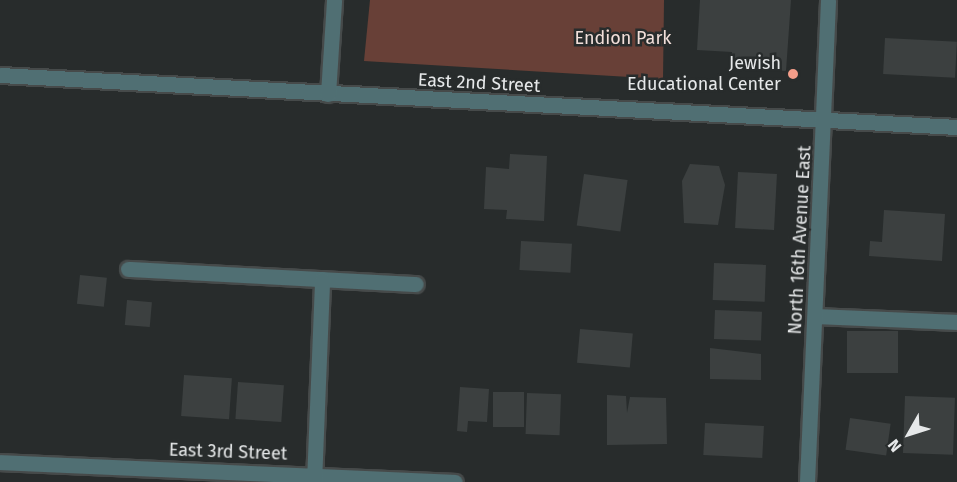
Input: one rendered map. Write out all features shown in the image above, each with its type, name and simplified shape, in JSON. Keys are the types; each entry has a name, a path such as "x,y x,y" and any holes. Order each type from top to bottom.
{"street":[{"path":"328,94 334,0"},
{"name":"North 16th Avenue East","path":"807,482 825,121 828,0"},
{"name":"East 2nd Street","path":"0,75 957,127"},
{"path":"128,268 416,284"},
{"path":"314,478 322,279"},
{"path":"816,316 957,322"},
{"name":"East 3rd Street","path":"0,462 314,478 455,482"}],"green space":[{"name":"Endion Park","path":"370,0 664,0 663,79 364,61"}],"building":[{"path":"700,0 791,0 786,71 731,67 732,52 697,50"},
{"path":"885,38 957,42 955,78 883,74"},
{"path":"510,154 547,156 544,221 506,219 507,210 484,209 486,167 509,169"},
{"path":"690,164 719,166 725,185 718,225 684,223 682,181"},
{"path":"738,172 777,174 774,230 735,228"},
{"path":"584,174 628,180 620,232 577,225"},
{"path":"884,210 945,214 942,261 869,256 870,241 882,242"},
{"path":"521,241 572,244 570,273 519,270"},
{"path":"714,263 766,265 765,302 713,300"},
{"path":"80,275 107,278 104,307 77,304"},
{"path":"127,300 152,302 150,327 125,325"},
{"path":"715,310 762,312 761,341 714,339"},
{"path":"580,329 633,334 630,367 577,363"},
{"path":"847,331 898,331 898,373 847,373"},
{"path":"710,348 761,354 761,380 710,379"},
{"path":"184,375 232,378 229,419 181,416"},
{"path":"238,382 284,385 281,422 235,419"},
{"path":"460,387 489,389 487,422 468,421 467,432 457,431"},
{"path":"493,392 524,392 524,427 493,427"},
{"path":"527,393 561,394 560,435 526,434"},
{"path":"607,395 626,396 627,413 630,397 666,398 667,444 607,445"},
{"path":"905,396 955,398 953,455 903,453"},
{"path":"850,418 891,424 886,455 846,450"},
{"path":"705,423 764,426 762,458 703,455"}],"place":[{"name":"Jewish Educational Center","path":"793,74"}]}
